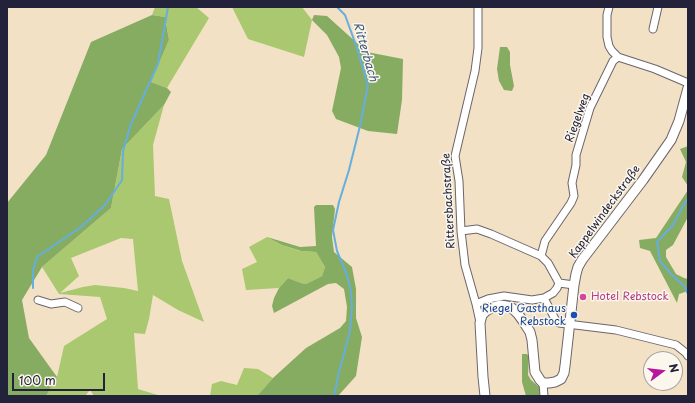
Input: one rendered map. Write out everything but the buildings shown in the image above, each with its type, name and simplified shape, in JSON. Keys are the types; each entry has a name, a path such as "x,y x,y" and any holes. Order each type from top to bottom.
{"street":[{"name":"Rittersbachstraße","path":"478,7 478,48 456,156 465,265 480,323"},
{"path":"609,7 607,15 607,37 609,46 618,57 655,69 688,83"},
{"path":"653,29 658,7"},
{"name":"Riegelweg","path":"540,256 545,241 574,196 572,183 576,165 576,155 590,108 613,61 618,57"},
{"name":"Kappelwindeckstraße","path":"543,383 555,382 564,373 574,284 576,274 582,260 643,180 671,140 679,122 688,88"},
{"path":"461,231 477,230 491,234 540,256 548,263 559,283 558,288 554,293 544,298 532,300 504,296 488,299 476,304"},
{"path":"559,283 574,284"},
{"path":"544,298 558,323 616,330 676,345 688,356"},
{"path":"38,300 51,304 65,302 78,308"},
{"path":"485,396 480,323 482,315 486,311 500,305 512,308 530,332 535,372 543,383 544,396"}],"green space":[{"path":"155,7 196,7 209,18 167,88 151,82 169,40 165,17 152,15"},
{"path":"232,7 302,7 312,20 304,57 248,39"},
{"path":"152,15 165,17 169,40 151,82 167,88 171,92 164,105 122,149 111,208 42,267 22,300 29,338 57,377 46,396 7,396 7,203 46,155 91,42"},
{"path":"314,15 327,16 367,52 403,59 402,100 397,134 368,131 336,119 332,111 341,68 339,57 327,35 312,20"},
{"path":"500,47 507,47 510,52 510,65 514,86 512,91 504,90 499,81 497,69"},
{"path":"164,105 153,145 155,196 169,199 182,261 204,322 178,310 153,295 145,334 134,333 138,389 161,396 94,396 90,390 85,396 46,396 57,377 64,346 107,319 100,297 59,294 42,267 111,208 122,149","holes":["121,238 133,239 138,291 95,285 60,293 79,276 71,258"]},
{"path":"688,146 688,186 682,177 686,162 680,149"},
{"path":"688,190 688,217 673,245 666,250 666,257 676,274 688,279 688,291 679,294 677,303 650,251 640,248 639,240 656,238"},
{"path":"316,205 333,205 335,209 332,237 334,252 352,267 356,289 356,318 362,337 356,376 338,396 257,396 273,378 306,348 340,328 346,321 347,307 344,289 336,283 328,284 274,313 272,306 279,288 288,278 306,284 322,276 325,267 316,252 301,251 282,245 267,237 300,247 316,246 314,207"},
{"path":"267,237 282,245 300,251 316,252 325,267 322,276 306,284 288,278 279,288 246,290 242,269 257,262 249,247"},
{"path":"522,354 527,354 529,357 528,375 539,387 540,396 526,396 522,382"},
{"path":"244,368 258,369 273,378 257,396 210,396 212,384 221,381 237,385"}],"waterway":[{"path":"33,288 33,270 37,257 81,227 105,205 122,180 123,151 131,124 158,64 168,7"},
{"name":"Ritterbach","path":"334,396 350,331 352,306 351,292 347,275 337,251 333,230 339,202 360,126 368,85 345,15 337,7"},
{"path":"688,199 673,225 657,242 660,261 684,286 688,294"}],"place":[{"name":"Hotel Rebstock","path":"583,297"},
{"name":"Riegel Gasthaus Rebstock","path":"574,315"}]}
